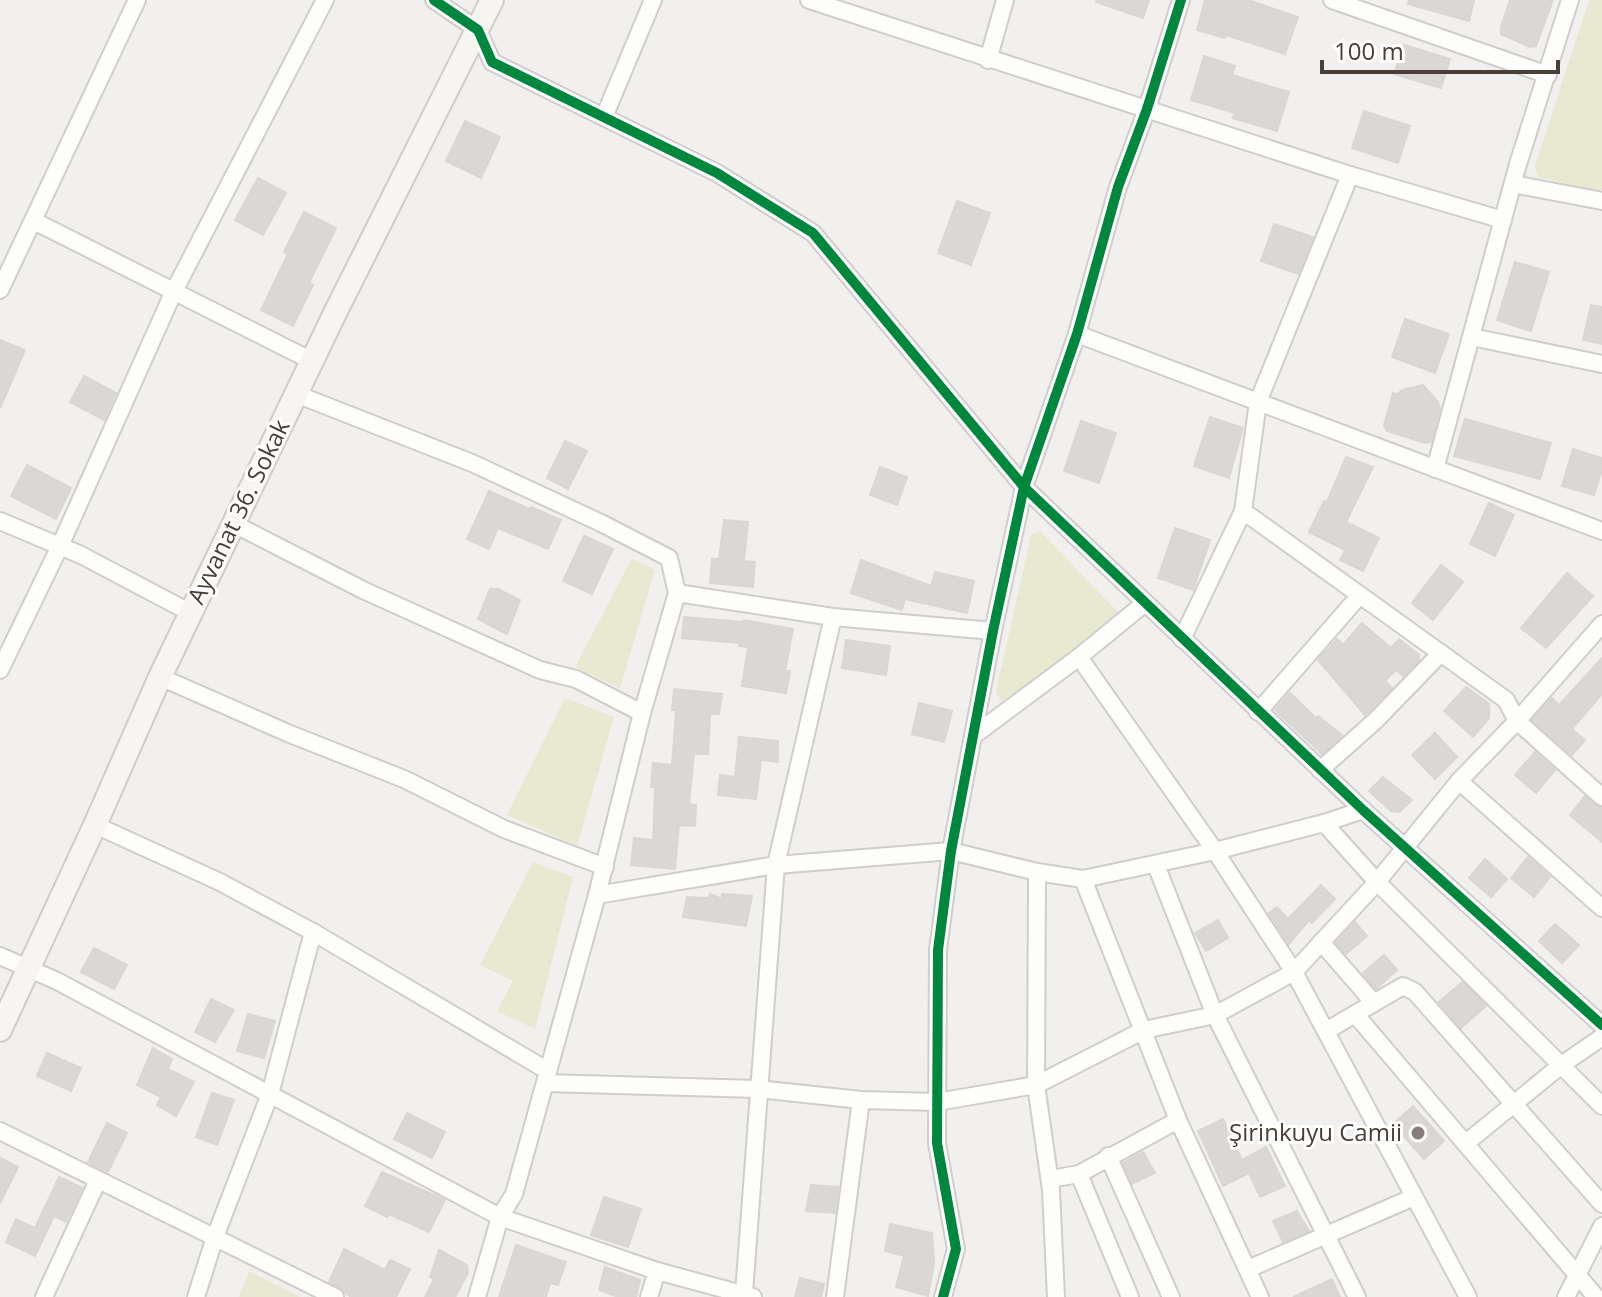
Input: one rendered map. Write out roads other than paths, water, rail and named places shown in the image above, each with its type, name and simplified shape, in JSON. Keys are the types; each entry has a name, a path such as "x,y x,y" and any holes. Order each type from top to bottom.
{"street":[{"path":"0,290 137,0"},
{"path":"0,670 60,546 174,291 325,0"},
{"path":"434,0 478,30 492,62 717,173 813,233 1024,487 1320,770 1602,1025"},
{"name":"Ayvanat 36. Sokak","path":"0,1030 160,677 312,361 492,0"},
{"path":"604,117 653,0"},
{"path":"809,0 1350,175 1503,220"},
{"path":"988,60 1005,0"},
{"path":"943,1297 956,1249 937,1143 938,950 951,851 1024,487 1077,334 1118,187 1147,109 1181,0"},
{"path":"1332,0 1548,75"},
{"path":"1435,469 1513,184 1570,0"},
{"path":"1182,639 1243,511 1258,402 1350,175"},
{"path":"1513,184 1602,201"},
{"path":"34,221 312,361"},
{"path":"1077,334 1602,531"},
{"path":"1472,337 1602,364"},
{"path":"296,394 472,463 669,558 677,593 514,1194 500,1217 477,1297"},
{"path":"1243,511 1506,700 1517,721 1602,797"},
{"path":"0,521 60,546 191,613"},
{"path":"234,524 363,590 540,670 576,679 642,713"},
{"path":"677,593 833,617 993,631"},
{"path":"1258,712 1360,595"},
{"path":"973,736 1145,603"},
{"path":"0,956 28,967 500,1217 657,1271 748,1295 758,1089 776,865 833,617"},
{"path":"95,825 220,882 313,932 546,1077 758,1089 861,1100 937,1102 1036,1085 1144,1030 1215,1015 1294,972 1377,882 1459,781 1517,721 1602,624"},
{"path":"1320,770 1376,720 1441,653"},
{"path":"1079,657 1215,851 1294,972 1468,1297"},
{"path":"160,677 290,734 404,779 504,829 605,867"},
{"path":"1459,781 1602,908"},
{"path":"597,895 776,865 951,851 1037,872 1083,879 1215,851 1363,810"},
{"path":"1324,823 1377,882 1602,1106"},
{"path":"1156,865 1215,1015 1357,1297"},
{"path":"1037,872 1036,1085 1050,1179 1056,1297"},
{"path":"1083,879 1178,1120 1260,1297"},
{"path":"196,1297 215,1237 270,1094 313,932"},
{"path":"1321,942 1374,1003"},
{"path":"1326,1031 1403,986 1415,992 1602,1204"},
{"path":"1355,1014 1596,1297"},
{"path":"1466,1143 1560,1066 1602,1037"},
{"path":"835,1297 861,1100"},
{"path":"1050,1179 1079,1174 1178,1120"},
{"path":"0,1131 335,1297"},
{"path":"1108,1156 1171,1297"},
{"path":"1079,1174 1130,1297"},
{"path":"44,1297 98,1180"},
{"path":"1248,1269 1414,1197"},
{"path":"1566,1297 1602,1226"},
{"path":"649,1297 657,1271"}],"place":[{"name":"Şirinkuyu Camii","path":"1418,1133"}]}
